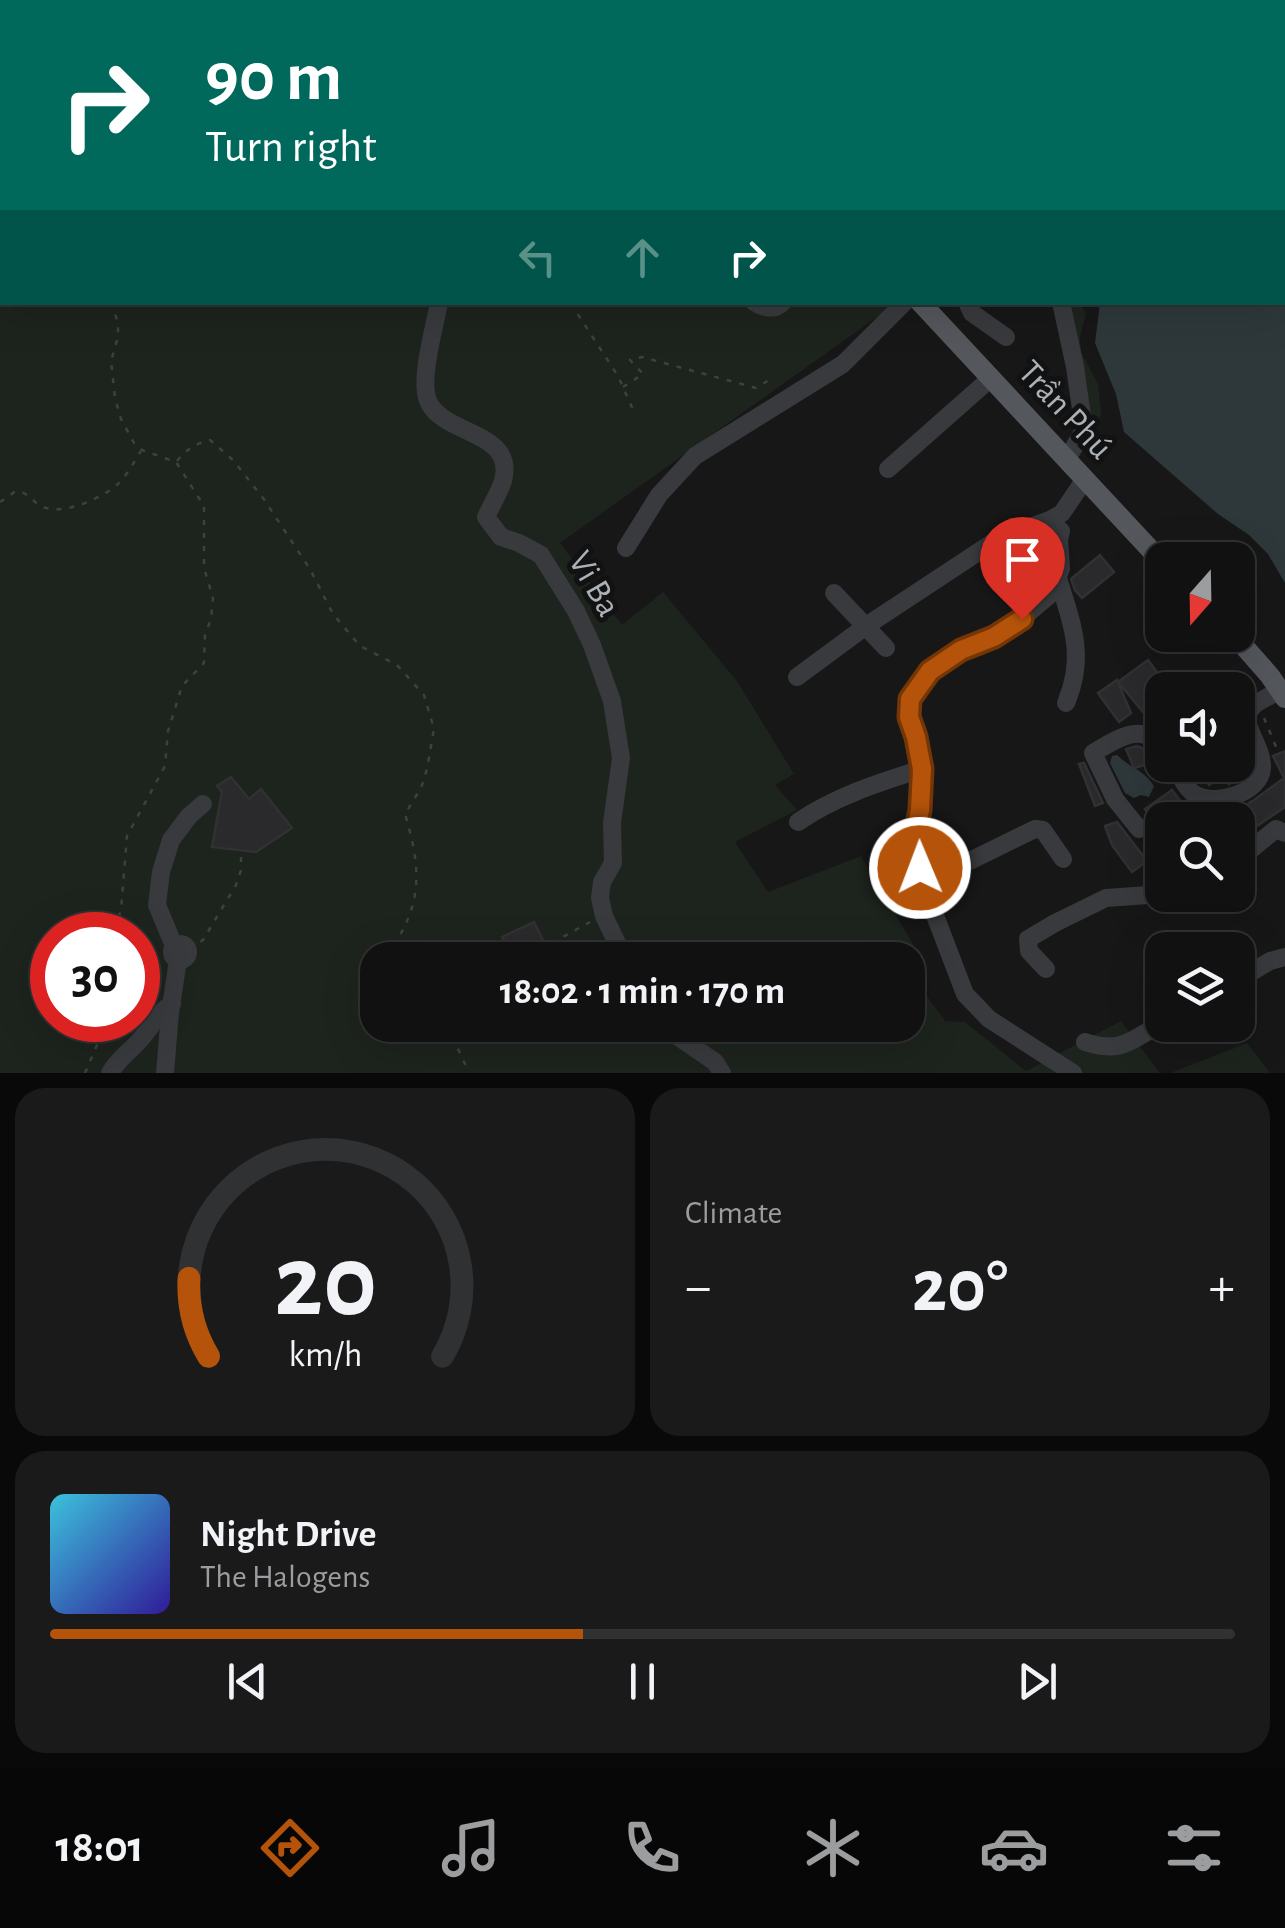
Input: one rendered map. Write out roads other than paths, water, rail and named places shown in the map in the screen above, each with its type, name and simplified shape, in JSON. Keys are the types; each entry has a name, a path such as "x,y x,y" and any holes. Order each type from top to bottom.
{"main road":[{"name":"Trần Phú","path":"923,305 1145,544"},
{"path":"1248,652 1283,694"}],"street":[{"name":"Vi Ba","path":"438,305 424,385 428,402 440,417 491,442 501,456 504,479 486,517 501,537 541,555 576,612 612,701 620,758 612,823 613,863 602,882 600,898 616,942"},
{"path":"626,548 659,496 695,456 843,364 902,305"},
{"path":"968,305 972,313 1006,337"},
{"path":"1062,305 1076,367 1084,430 1067,459"},
{"path":"888,469 991,378"},
{"path":"798,676 1001,536 1062,513 1085,479"},
{"path":"1050,520 1061,531 1060,568 1053,592 994,637 961,650 930,671 910,699 909,717 922,769 914,841 923,884 965,994 989,1019 1072,1073"},
{"path":"1058,577 1078,657 1066,703"},
{"path":"834,592 886,648"},
{"path":"1255,704 1283,694"},
{"path":"1138,829 1115,799 1093,753 1124,736 1145,735"},
{"path":"1185,782 1201,798 1238,794 1261,777 1262,762 1255,743"},
{"path":"798,822 822,806 922,769"},
{"path":"165,1073 180,951 158,905 160,872 171,840 203,804"},
{"path":"923,884 1035,829 1043,830 1063,858"},
{"path":"1255,846 1276,829 1285,833"},
{"path":"1046,969 1028,951 1028,939 1106,898 1145,895"},
{"path":"1255,970 1285,958"},
{"path":"110,1073 159,1012 172,1004"},
{"path":"1084,1042 1115,1048 1145,1032"},
{"path":"685,1042 714,1062 722,1073"}]}
